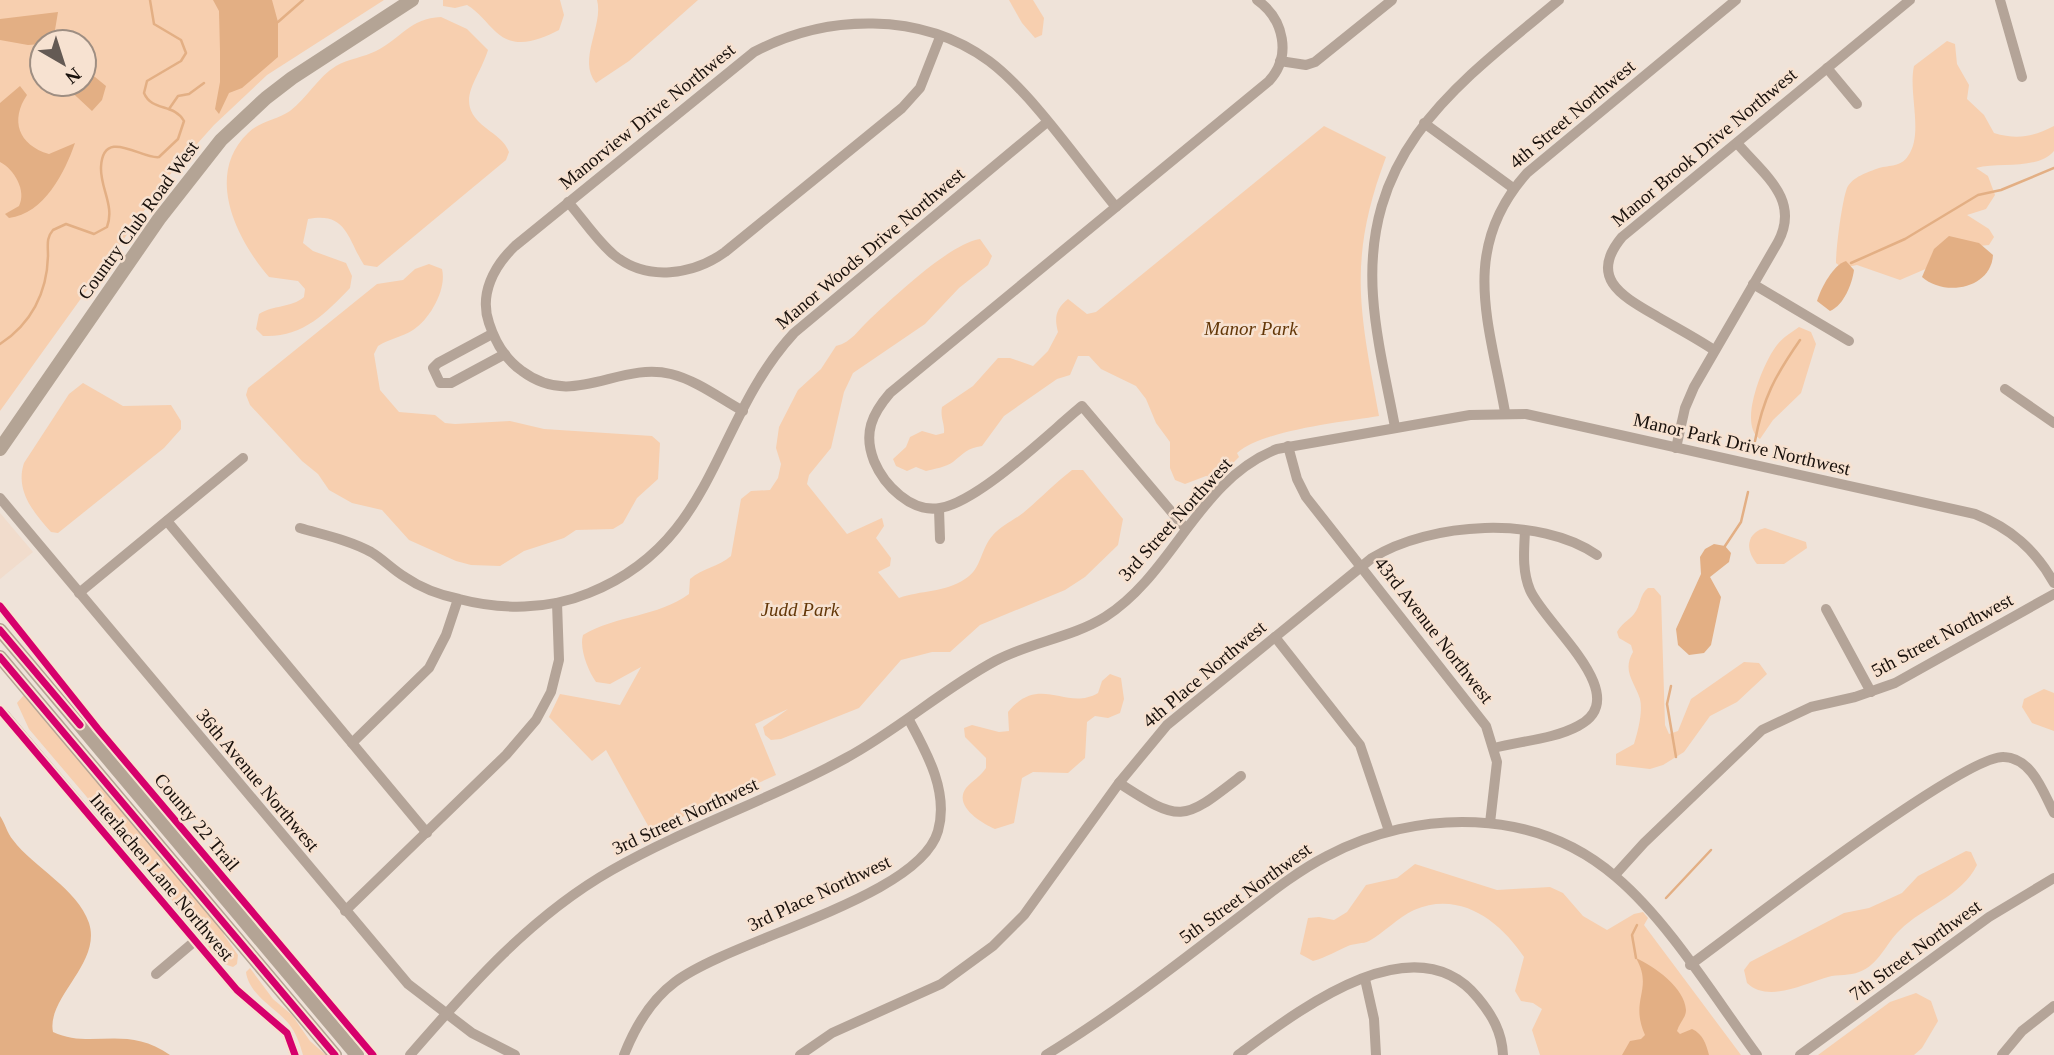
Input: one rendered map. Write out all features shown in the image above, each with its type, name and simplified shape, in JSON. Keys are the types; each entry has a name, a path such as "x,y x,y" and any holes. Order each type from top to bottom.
{"main road":[{"name":"Country Club Road West","path":"0,449 159,219 221,141 266,98 292,78 412,0"},
{"path":"0,630 357,1055"},
{"path":"0,657 335,1055"}],"street":[{"path":"1280,61 1306,65 1315,62 1392,0"},
{"path":"1395,427 1373,296 1375,243 1387,192 1410,142 1424,123 1464,79 1559,0"},
{"name":"4th Street Northwest","path":"1505,412 1483,269 1496,218 1513,188 1527,173 1736,0"},
{"name":"Manor Brook Drive Northwest","path":"1714,349 1621,294 1611,281 1609,255 1622,237 1910,0"},
{"path":"2000,0 2022,77"},
{"path":"1186,529 1082,405 977,491 939,509 922,507 908,501 883,477 869,442 872,418 890,393 1269,81 1280,61 1280,27 1261,1"},
{"name":"Manorview Drive Northwest","path":"743,411 683,379 663,372 555,387 528,375 505,354 492,334 486,305 495,270 514,246 738,63 772,42 812,29 855,22 895,25 940,37 989,61 1046,123 1116,207"},
{"path":"568,202 609,251 628,265 664,272 699,267 725,252 902,108 919,88 940,37"},
{"path":"1827,68 1857,104"},
{"name":"Manor Woods Drive Northwest","path":"300,528 358,545 418,584 457,599 518,607 557,603 612,584 666,544 697,501 772,361 806,321 1046,123"},
{"path":"1424,123 1513,188"},
{"path":"1676,448 1688,400 1714,349 1785,230 1787,206 1737,143"},
{"path":"1753,284 1849,341"},
{"path":"492,334 438,363 433,368 435,378 440,383 451,383 505,354"},
{"path":"2005,389 2054,423"},
{"name":"Manor Park Drive Northwest","path":"1395,427 1505,412 1542,417 1975,514 2006,528 2018,537 2038,559 2054,583"},
{"name":"3rd Street Northwest","path":"410,1055 514,943 594,881 636,857 817,774 909,720 1001,657 1072,633 1107,615 1153,572 1186,529 1242,468 1262,455 1288,446 1395,427"},
{"name":"43rd Avenue Northwest","path":"1288,446 1301,488 1486,726 1494,748 1497,777 1490,823"},
{"path":"79,593 243,458"},
{"name":"36th Avenue Northwest","path":"0,498 408,984 445,1015 489,1044 515,1055"},
{"path":"939,509 940,539"},
{"path":"167,521 427,833"},
{"name":"4th Place Northwest","path":"800,1055 832,1033 941,984 993,946 1030,907 1119,783 1167,725 1362,565 1384,550 1409,541 1479,527 1525,531 1578,544 1597,555"},
{"path":"1494,748 1578,726 1593,715 1599,699 1590,672 1542,613 1529,587 1524,562 1525,531"},
{"name":"5th Street Northwest","path":"1615,875 1762,730 1811,707 1895,683 2054,594"},
{"path":"352,743 429,668 446,635 457,599"},
{"path":"345,911 506,755 545,706 559,660 557,603"},
{"path":"1826,609 1871,692"},
{"path":"1275,637 1360,745 1389,831"},
{"name":"Interlachen Lane Northwest","path":"5,715 247,1001 286,1033 295,1055"},
{"name":"3rd Place Northwest","path":"624,1055 646,1013 681,978 704,964 887,884 923,858 939,829 940,800 931,764 909,720"},
{"path":"1690,965 1882,825 1955,778 1997,757 2013,758 2029,769 2054,813"},
{"path":"1119,783 1161,809 1178,814 1201,807 1241,776"},
{"name":"5th Street Northwest","path":"1046,1055 1159,978 1301,871 1337,850 1389,831 1432,822 1490,823"},
{"path":"1490,823 1544,836 1586,856 1615,875 1637,896 1757,1055"},
{"name":"7th Street Northwest","path":"1800,1055 1989,917 2054,878"},
{"path":"156,974 195,942"},
{"path":"1238,1055 1327,992 1365,979 1426,968 1462,983 1480,1001 1496,1024 1503,1055"},
{"path":"1365,979 1374,1019 1376,1055"},
{"path":"2002,1055 2022,1031 2054,1006"}],"shaded area":[{"path":"213,0 272,0 278,22 278,57 242,88 229,93 219,114 215,109 220,82 219,11"},
{"path":"58,12 55,28 28,28 28,45 0,40 0,19"},
{"path":"98,79 106,86 102,100 92,111 78,98 98,98"},
{"path":"20,86 27,95 18,122 30,145 49,154 75,143 59,178 43,200 33,209 9,218 5,214 19,206 21,194 18,181 0,162 0,103"},
{"path":"1949,236 1979,243 1993,255 1984,276 1965,286 1954,288 1942,287 1922,277 1934,249"},
{"path":"1846,261 1854,270 1851,281 1843,299 1830,311 1817,301 1832,272"},
{"path":"0,513 33,552 0,579"},
{"path":"1714,544 1725,546 1731,553 1729,562 1710,577 1721,597 1711,645 1704,653 1689,655 1678,645 1676,629 1701,574 1700,557 1705,549"},
{"path":"0,816 13,840 75,899 89,923 91,938 88,952 57,1006 53,1032 81,1039 138,1041 170,1055 0,1055"},
{"path":"1636,958 1651,966 1674,986 1686,1010 1677,1031 1680,1034 1692,1029 1696,1031 1704,1040 1709,1055 1622,1055 1630,1041 1641,1039 1645,1035 1639,1012 1643,978"}],"green space":[{"path":"0,0 384,0 267,75 214,125 172,172 0,411"},
{"path":"443,0 560,0 564,15 559,30 535,40 519,42 503,37 467,5 455,8 443,6"},
{"path":"597,0 698,0 629,61 596,83 589,64 597,20"},
{"path":"1009,0 1033,0 1044,18 1042,35 1035,38 1022,23"},
{"path":"441,17 467,29 488,50 469,100 476,118 507,148 509,152 506,160 377,267 364,265 350,237 339,223 331,219 308,219 303,243 313,251 346,263 352,276 350,288 322,315 301,329 277,336 263,336 256,329 259,314 299,301 304,297 305,289 298,281 269,277 246,245 230,207 227,187 228,168 235,150 253,129 290,111 336,66 376,51 421,21"},
{"path":"1947,41 1955,44 1957,64 1969,85 1967,99 1984,115 1994,133 2025,136 2054,126 2054,151 2039,161 1976,168 1988,176 1995,195 1986,209 1967,215 1989,229 1994,237 1989,245 1979,246 1900,280 1857,265 1842,268 1836,263 1836,256 1847,188 1861,175 1899,164 1908,156 1915,136 1914,66"},
{"name":"Manor Park","path":"1324,126 1386,157 1366,227 1361,286 1367,346 1379,416 1304,428 1265,438 1237,453 1239,457 1218,478 1206,476 1185,484 1175,480 1170,468 1170,442 1156,423 1146,399 1136,386 1101,369 1089,356 1078,356 1070,375 1057,379 1004,416 982,446 969,450 947,465 926,471 916,467 907,471 896,466 893,459 906,447 910,437 922,431 936,435 944,433 942,407 973,386 998,358 1010,358 1033,366 1048,351 1058,332 1057,314 1068,299 1087,314 1096,312"},
{"name":"Judd Park","path":"980,239 992,256 988,265 959,288 925,324 853,373 844,392 831,448 809,475 807,484 847,534 882,518 884,526 876,538 891,558 890,566 878,572 899,598 949,587 971,575 993,535 1072,470 1083,470 1123,519 1118,545 1085,577 1065,590 980,625 950,652 932,652 901,660 859,708 781,739 771,740 765,735 763,727 788,709 755,724 776,775 651,831 606,750 592,761 549,717 560,694 620,705 641,667 610,684 596,682 585,659 583,635 609,623 677,602 689,594 690,579 731,556 741,499 751,491 770,490 778,478 781,464 776,448 779,427 798,390 821,369 836,346 851,339 880,309 922,273 953,251"},
{"path":"429,264 442,269 440,294 419,325 378,346 374,354 380,390 399,412 435,415 445,423 510,421 544,429 652,436 660,443 658,479 637,498 623,523 613,529 576,530 564,538 524,551 500,566 471,565 456,561 409,540 382,510 352,503 329,490 318,474 302,461 250,405 246,395 248,388 377,284 403,280 415,269"},
{"path":"1799,327 1811,332 1816,344 1801,393 1773,420 1760,439 1754,432 1751,421 1760,378 1777,345"},
{"path":"83,383 123,406 171,405 181,421 181,429 164,448 58,533 51,532 27,500 22,482 24,463 69,394"},
{"path":"1765,528 1806,542 1807,548 1784,564 1757,564 1749,543 1754,534"},
{"path":"1648,588 1654,588 1661,596 1665,725 1669,734 1678,731 1691,699 1744,662 1759,663 1767,674 1737,702 1710,716 1684,752 1663,765 1650,769 1616,765 1616,754 1634,744 1641,710 1640,699 1629,670 1633,652 1631,645 1619,638 1617,632 1636,611"},
{"path":"1110,674 1121,678 1124,699 1120,713 1108,718 1095,716 1087,722 1085,758 1068,773 1033,772 1022,778 1014,823 995,829 970,813 963,801 963,795 966,788 986,768 986,758 965,737 964,728 972,725 999,732 1009,731 1008,712 1020,701 1031,695 1042,694 1086,698 1098,693 1102,681"},
{"path":"2044,689 2054,693 2054,731 2032,723 2022,707 2024,699"},
{"path":"23,696 30,696 223,927 224,935 238,955 237,964 233,967 224,964 211,950 137,856 29,729 17,703"},
{"path":"1966,851 1971,852 1977,865 1970,876 1952,893 1900,930 1866,969 1775,992 1755,989 1747,983 1744,970 1750,962 1844,913 1869,908 1902,893 1918,876"},
{"path":"1415,864 1497,890 1550,887 1563,893 1583,916 1607,930 1634,914 1643,912 1648,918 1644,925 1741,1055 1540,1055 1532,1030 1542,1009 1533,1003 1521,1001 1515,991 1524,957 1491,921 1463,907 1431,905 1408,913 1367,942 1351,945 1313,961 1300,954 1308,918 1334,920 1347,912 1366,885 1397,878"},
{"path":"250,968 273,999 292,1015 310,1041 326,1055 303,1055 289,1024 252,987 246,972"},
{"path":"1916,993 1931,1001 1938,1021 1922,1048 1914,1055 1818,1055 1890,1002"}],"waterway":[{"path":"0,344 29,317 41,295 47,270 48,239 53,230 66,224 94,234 107,227 109,212 101,175 103,155 116,147 159,157 178,139 184,121 180,115 152,103 144,93 147,81 181,61 186,53 181,40 154,24 150,0"},
{"path":"278,22 303,0"},
{"path":"169,109 178,96 189,94 204,83"},
{"path":"1851,263 1905,239 1978,195 2001,190 2054,168"},
{"path":"1755,441 1771,388 1800,340"},
{"path":"1725,546 1741,522 1748,492"},
{"path":"1671,686 1667,704 1676,757"},
{"path":"1666,898 1711,850"},
{"path":"1636,958 1632,935 1637,925"}],"cycle path":[{"name":"County 22 Trail","path":"0,606 98,729 373,1055"},
{"path":"0,630 80,725"},
{"path":"0,657 335,1055"},
{"path":"0,710 237,990 287,1033 295,1055"}]}
